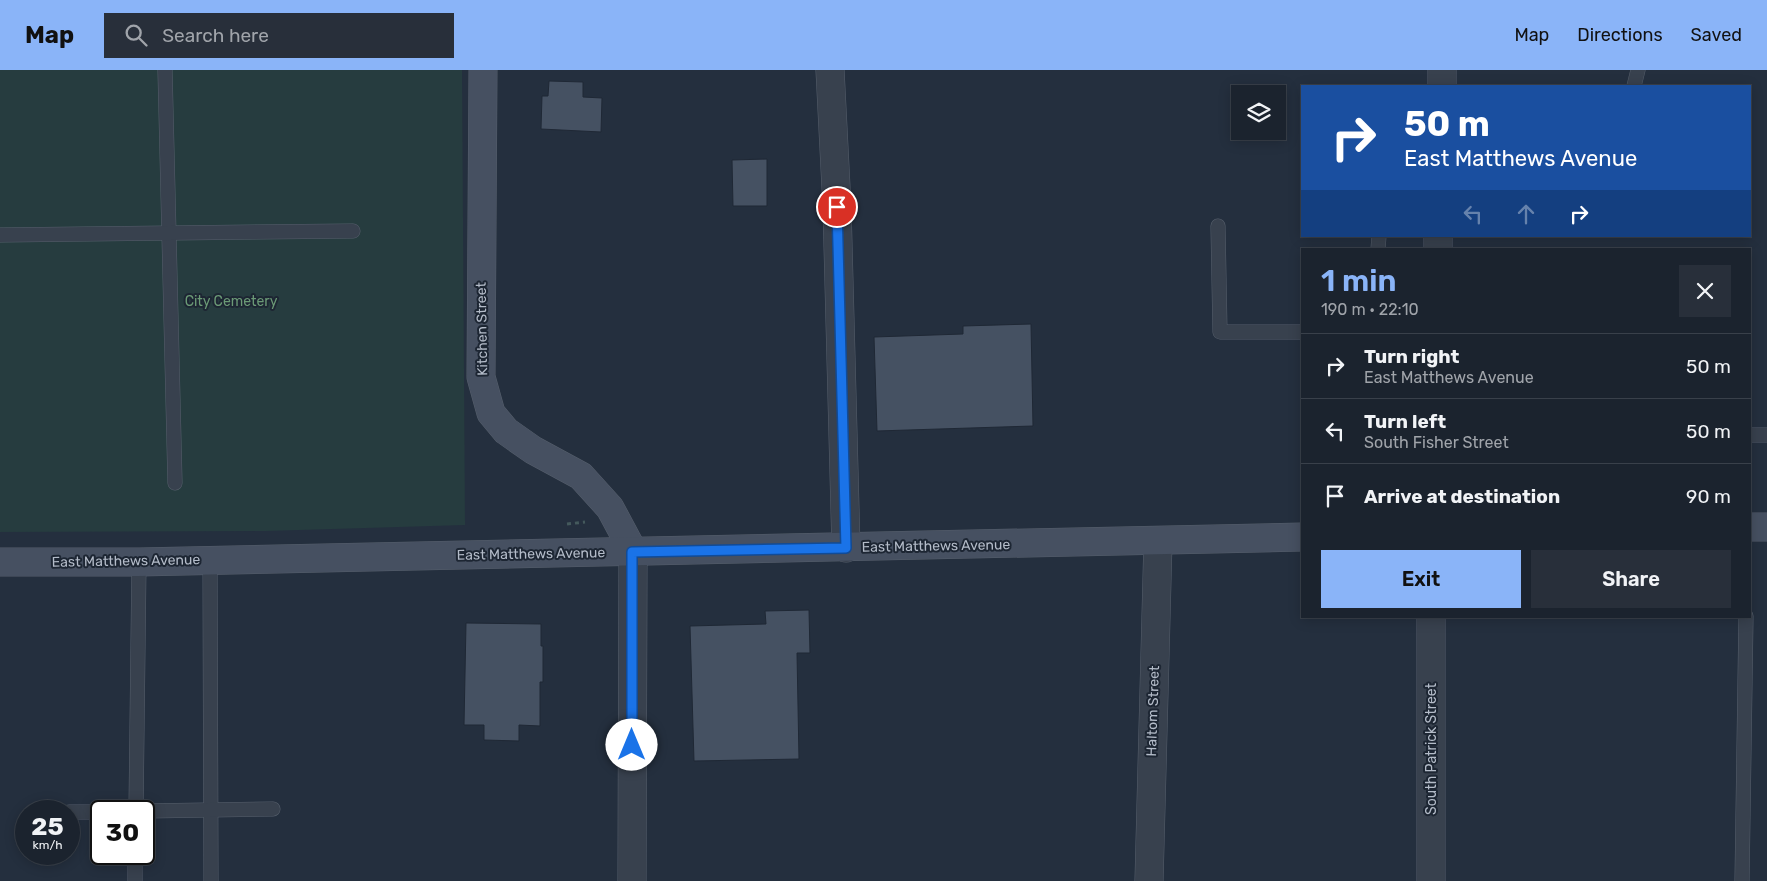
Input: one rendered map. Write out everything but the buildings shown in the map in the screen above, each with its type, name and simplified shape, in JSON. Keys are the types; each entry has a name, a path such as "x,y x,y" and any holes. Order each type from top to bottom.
{"street":[{"name":"Kitchen Street","path":"483,70 481,377 491,414 506,431 533,450 581,476 610,508 632,552 632,881"},
{"path":"830,70 837,207 846,548"},
{"path":"1442,70 1442,85"},
{"path":"1751,527 1767,527"},
{"name":"East Matthews Avenue","path":"0,562 139,562 1301,537"},
{"name":"Haltom Street","path":"1148,881 1158,540"},
{"name":"South Patrick Street","path":"1430,881 1431,618"}],"lane":[{"path":"166,70 175,483"},
{"path":"1634,85 1638,70"},
{"path":"1218,226 1220,332 1301,332"},
{"path":"0,235 353,230"},
{"path":"1751,435 1767,435"},
{"path":"210,560 212,881"},
{"path":"136,800 139,562"},
{"path":"1742,881 1746,618"},
{"path":"155,811 273,809"},
{"path":"135,865 135,881"}],"green space":[{"name":"City Cemetery","path":"0,70 462,70 465,525 266,531 0,532"}],"route":[{"path":"632,745 632,552 846,548 837,207"}]}
